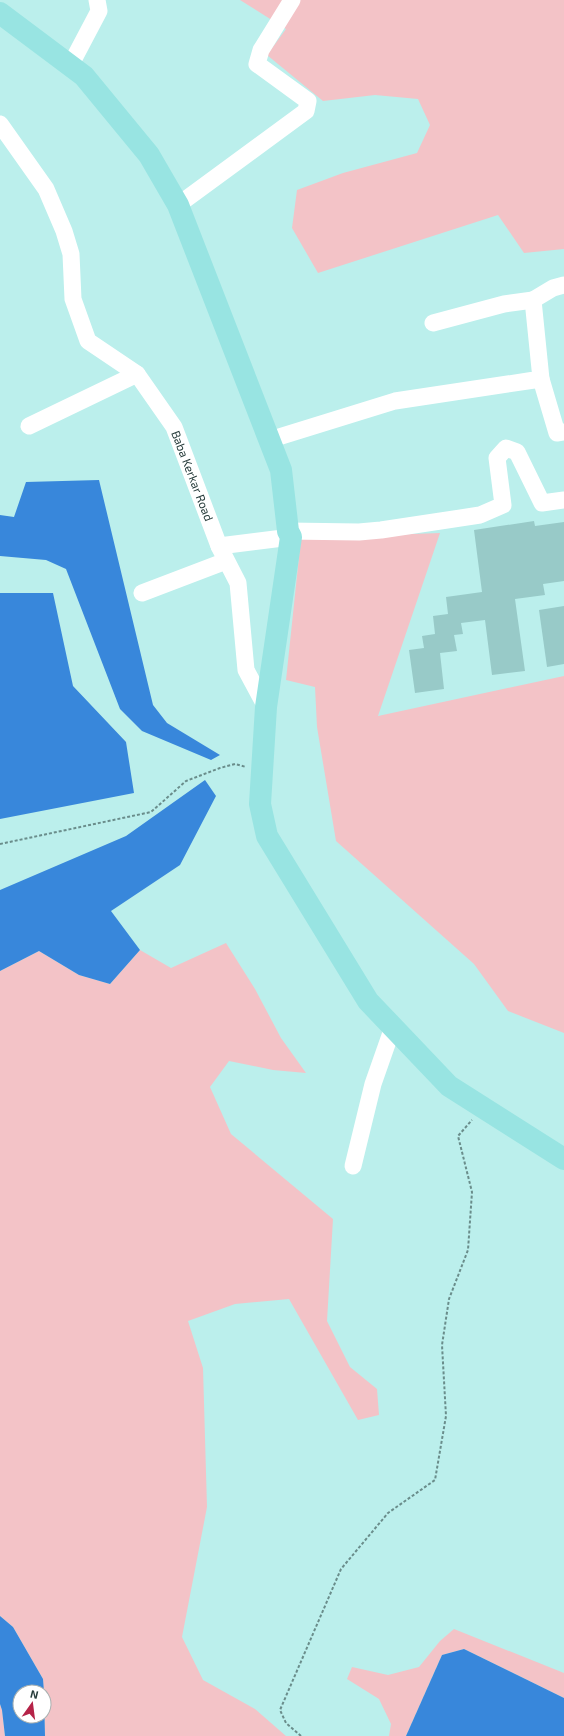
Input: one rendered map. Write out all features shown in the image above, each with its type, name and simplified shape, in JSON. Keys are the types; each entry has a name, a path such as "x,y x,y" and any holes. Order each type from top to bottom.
{"main road":[{"path":"0,13 84,76 149,155 178,205 281,470 290,534 266,707 260,804 267,836 368,1002 449,1086 564,1159"}],"street":[{"path":"70,66 99,10 97,0"},
{"path":"178,205 306,111 308,101 257,64 261,50 292,0"},
{"name":"Baba Kerkar Road","path":"0,124 46,189 64,231 71,254 73,299 88,341 137,374 174,427 223,554 238,583 246,670 266,707"},
{"path":"433,323 504,304 533,300 553,288 564,284"},
{"path":"533,300 541,379 558,432 564,432"},
{"path":"29,426 137,374"},
{"path":"269,440 395,401 541,379"},
{"path":"142,593 223,554 290,534 359,532 480,515 503,505 497,458 506,448 517,452 542,503 564,500"},
{"path":"353,1166 373,1084 393,1027"}],"path":[{"path":"0,844 151,812 186,781 235,764"},
{"path":"301,1736 286,1723 280,1710 340,1569 388,1513 435,1480 446,1416 442,1345 448,1299 468,1250 472,1192 458,1136 484,1108"}],"shaded area":[{"path":"240,0 564,0 564,249 524,253 498,215 318,273 292,228 297,190 343,173 417,153 430,125 418,99 375,95 323,101 267,55 286,29"},
{"path":"440,533 378,716 564,676 564,1033 508,1011 474,964 336,841 317,727 315,687 286,680 301,538"},
{"path":"226,943 255,989 281,1038 306,1073 273,1070 229,1061 210,1087 231,1134 333,1219 327,1321 350,1367 377,1389 379,1415 358,1420 289,1299 235,1304 188,1321 203,1368 207,1507 182,1637 203,1680 255,1709 286,1736 45,1736 45,1724 52,1724 52,1684 43,1684 43,1679 13,1627 0,1616 0,971 39,951 79,975 110,984 140,950 171,968"},
{"path":"454,1629 564,1673 564,1698 464,1649 442,1655 406,1736 389,1736 391,1724 379,1699 347,1679 352,1667 388,1675 419,1667 440,1641"},
{"path":"0,1704 2,1710 5,1736 0,1736"}],"water":[{"path":"99,480 153,705 167,723 220,755 211,760 142,731 120,709 66,569 46,560 0,556 0,515 14,517 26,482"},
{"path":"0,593 53,593 73,686 126,742 134,793 0,819"},
{"path":"205,780 216,796 180,865 111,911 140,950 110,984 79,975 39,951 0,971 0,890 126,836"},
{"path":"0,1616 13,1627 43,1679 43,1684 12,1684 12,1724 45,1724 45,1736 5,1736 0,1704"},
{"path":"464,1649 564,1698 564,1736 406,1736 442,1655"}],"building":[{"path":"534,521 535,526 564,522 564,581 543,584 545,595 515,599 525,671 492,675 485,620 461,623 463,634 454,635 457,651 440,653 444,689 415,693 409,650 424,648 422,636 435,634 433,616 448,614 446,597 482,592 474,530"},
{"path":"564,606 564,664 547,667 539,610"}]}
